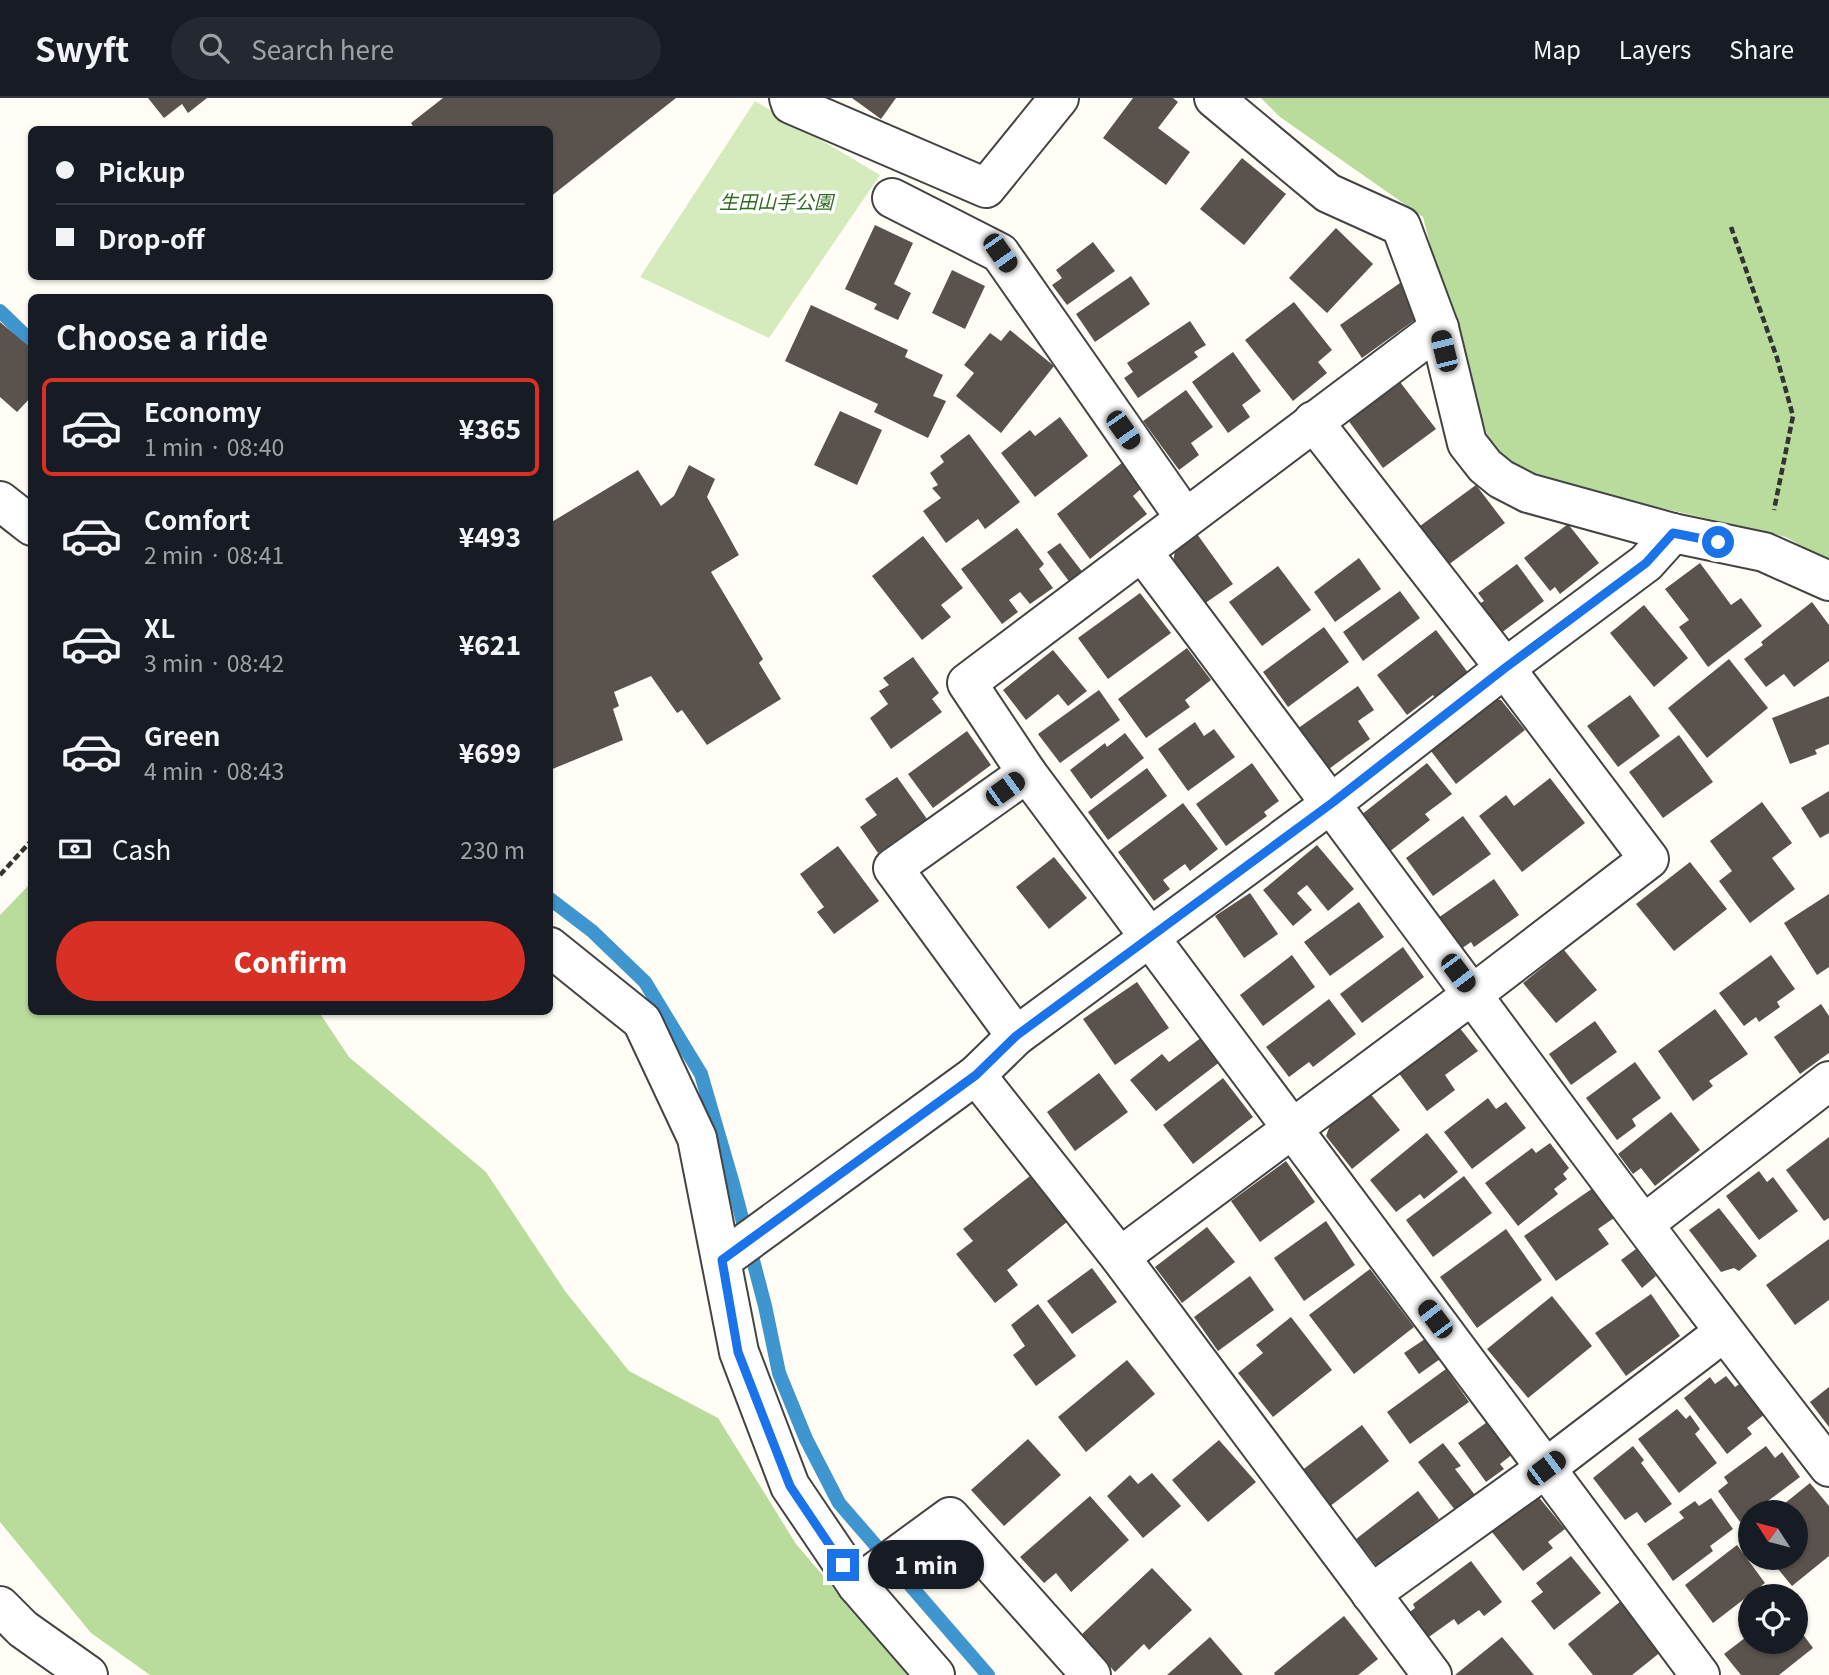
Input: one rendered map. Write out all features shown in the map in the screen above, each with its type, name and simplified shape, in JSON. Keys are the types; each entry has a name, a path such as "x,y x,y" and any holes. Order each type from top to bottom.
{"street":[{"path":"789,98 791,104 986,187 1059,98"},
{"path":"1214,98 1328,193 1401,226 1439,328 1467,443 1485,466 1501,479 1528,493 1673,533 1764,552 1829,581"},
{"path":"892,198 1000,253 1185,518"},
{"path":"1439,328 967,683 1027,773 1700,1675"},
{"path":"1120,1257 1474,994 1649,859 1313,421"},
{"path":"0,500 28,523"},
{"path":"722,1260 976,1075 1016,1036 1332,803 1505,668 1646,563 1673,533"},
{"path":"1143,553 1724,1332 1829,1467"},
{"path":"1016,1036 893,868 1027,773"},
{"path":"553,949 642,1021 697,1138 738,1352 790,1486 857,1585 935,1675"},
{"path":"976,1075 1120,1257 1432,1675"},
{"path":"1644,1224 1829,1082"},
{"path":"1371,1594 1546,1468 1724,1332"},
{"path":"857,1585 950,1517 1091,1675"},
{"path":"0,1606 23,1629 88,1675"}],"path":[{"path":"1731,227 1777,358 1793,416 1780,488 1764,552"},
{"path":"0,875 28,844"}],"green space":[{"path":"1261,98 1829,98 1829,563 1786,537 1532,478 1510,468 1491,446 1454,337 1423,217 1280,117"},
{"name":"生田山手公園","path":"755,101 880,175 769,338 640,277"},
{"path":"28,886 28,1015 321,1015 349,1057 486,1172 565,1291 629,1371 718,1418 796,1544 908,1675 150,1675 91,1633 0,1522 0,915"}],"building":[{"path":"148,98 207,98 188,113 182,104 164,118"},
{"path":"443,98 676,98 553,195 553,126 413,126 411,123"},
{"path":"852,98 896,98 881,119"},
{"path":"1133,98 1173,98 1178,102 1158,128 1190,152 1166,185 1103,138"},
{"path":"1242,158 1286,194 1244,245 1200,209"},
{"path":"875,225 913,243 894,284 911,293 898,320 874,309 877,304 845,289"},
{"path":"1336,228 1373,264 1327,313 1289,278"},
{"path":"1093,242 1115,271 1067,305 1052,285 1062,278 1056,270"},
{"path":"952,270 985,286 965,329 932,313"},
{"path":"1131,276 1150,304 1095,342 1076,314"},
{"path":"1400,283 1411,295 1416,319 1362,358 1340,325"},
{"path":"1294,302 1332,350 1318,362 1327,373 1293,401 1245,340"},
{"path":"811,305 908,350 905,357 943,375 933,396 946,401 928,438 874,412 878,404 785,361"},
{"path":"1190,321 1206,345 1194,352 1198,357 1138,398 1124,378 1133,372 1127,363"},
{"path":"0,322 28,346 28,400 17,412 0,397"},
{"path":"1010,330 1054,366 1001,433 956,396 974,373 964,365 990,333 1001,341"},
{"path":"1233,352 1261,391 1242,405 1250,417 1228,433 1192,382"},
{"path":"1400,382 1436,429 1383,468 1348,420"},
{"path":"1186,390 1213,427 1191,443 1199,455 1179,470 1143,421"},
{"path":"840,411 882,430 857,485 814,465"},
{"path":"1060,417 1088,456 1035,497 1001,453 1030,430 1035,436"},
{"path":"969,434 1020,502 985,529 978,519 946,543 923,511 941,498 932,488 938,485 930,473 944,462 940,456"},
{"path":"1123,462 1143,487 1133,496 1147,514 1090,559 1057,514"},
{"path":"689,465 715,479 707,497 739,555 711,572 763,659 759,663 781,699 707,745 682,710 677,713 651,676 614,692 619,706 613,709 623,740 553,769 553,521 638,470 661,506 674,496"},
{"path":"1476,485 1505,523 1448,565 1420,526"},
{"path":"1568,524 1599,563 1560,594 1555,587 1550,591 1524,558"},
{"path":"1017,528 1044,564 1039,569 1053,588 1030,604 1020,592 1009,600 1018,612 1002,624 961,569"},
{"path":"1197,534 1233,584 1201,606 1172,569 1175,550"},
{"path":"923,536 963,588 941,605 951,617 922,640 872,576"},
{"path":"1060,543 1084,574 1071,584 1047,552"},
{"path":"1359,558 1381,589 1335,622 1314,592"},
{"path":"1700,563 1731,605 1741,598 1762,626 1708,667 1679,627 1689,620 1665,589"},
{"path":"1517,564 1544,601 1497,636 1476,606 1484,601 1478,593"},
{"path":"1278,566 1311,610 1262,646 1229,602"},
{"path":"1400,591 1420,618 1363,661 1343,632"},
{"path":"1140,593 1171,633 1108,679 1078,638"},
{"path":"1812,602 1829,625 1829,661 1794,687 1784,674 1766,687 1744,659 1763,645 1761,642"},
{"path":"1644,605 1688,658 1654,687 1610,633"},
{"path":"1324,627 1349,662 1288,707 1263,672"},
{"path":"1436,630 1469,674 1436,699 1433,695 1407,715 1377,675"},
{"path":"1187,648 1211,680 1185,700 1190,707 1146,738 1118,699"},
{"path":"1053,650 1087,691 1068,706 1058,694 1026,720 1003,690"},
{"path":"913,657 939,693 932,699 942,712 891,749 870,718 888,704 879,691 889,685 883,678"},
{"path":"1729,659 1768,708 1707,758 1668,708"},
{"path":"1358,686 1374,710 1358,721 1370,739 1326,771 1297,729"},
{"path":"1099,690 1120,720 1060,763 1038,734"},
{"path":"1630,695 1660,736 1618,767 1587,726"},
{"path":"1829,696 1829,744 1815,750 1817,754 1790,764 1772,718"},
{"path":"1496,699 1501,700 1525,730 1456,784 1431,751"},
{"path":"1195,722 1204,736 1214,729 1235,757 1188,791 1158,749"},
{"path":"967,731 991,765 933,808 908,774"},
{"path":"1125,733 1144,758 1091,799 1070,770 1105,743 1107,747"},
{"path":"1679,735 1713,782 1663,818 1629,772"},
{"path":"1252,763 1279,801 1264,812 1267,816 1226,846 1196,804"},
{"path":"1427,763 1452,794 1425,814 1430,820 1389,852 1361,815"},
{"path":"1147,768 1167,796 1108,840 1088,812"},
{"path":"897,777 927,819 878,853 860,827 877,815 865,799"},
{"path":"1550,778 1585,823 1522,872 1479,816 1506,795 1514,806"},
{"path":"1829,791 1829,833 1820,838 1801,808"},
{"path":"1762,802 1792,843 1772,858 1795,889 1750,923 1719,881 1732,871 1710,841"},
{"path":"1183,803 1218,849 1190,871 1185,864 1163,880 1170,889 1154,901 1118,852"},
{"path":"1463,816 1491,854 1433,896 1406,858"},
{"path":"1317,845 1354,889 1328,911 1307,885 1297,893 1312,910 1293,926 1263,890"},
{"path":"838,846 879,901 834,934 817,912 824,907 800,874"},
{"path":"1054,857 1087,898 1049,929 1016,887"},
{"path":"1690,862 1727,909 1674,951 1636,904"},
{"path":"1494,879 1519,915 1474,947 1471,942 1461,949 1438,918"},
{"path":"1250,893 1278,934 1244,958 1215,916"},
{"path":"1829,894 1829,967 1817,975 1784,923"},
{"path":"1359,902 1384,937 1330,976 1304,942"},
{"path":"1403,947 1424,977 1362,1023 1340,994"},
{"path":"1564,950 1597,990 1556,1023 1523,983"},
{"path":"1292,955 1315,987 1263,1026 1240,995"},
{"path":"1771,955 1795,989 1777,1002 1780,1007 1759,1022 1756,1017 1744,1026 1719,993"},
{"path":"1137,982 1169,1028 1115,1065 1083,1019"},
{"path":"1329,999 1356,1034 1313,1067 1309,1062 1289,1077 1266,1047"},
{"path":"1821,1004 1829,1016 1829,1053 1800,1074 1774,1037"},
{"path":"1715,1009 1748,1054 1709,1081 1713,1086 1693,1101 1658,1051"},
{"path":"1595,1021 1617,1052 1571,1085 1549,1054"},
{"path":"1459,1027 1478,1051 1445,1075 1455,1090 1427,1111 1398,1072"},
{"path":"1202,1037 1221,1061 1156,1111 1130,1080 1162,1054 1169,1062"},
{"path":"1635,1062 1661,1098 1632,1119 1636,1126 1617,1140 1586,1098"},
{"path":"1099,1073 1128,1112 1075,1151 1047,1112"},
{"path":"1223,1078 1253,1117 1193,1164 1163,1125"},
{"path":"1369,1092 1400,1130 1352,1169 1326,1136 1330,1125"},
{"path":"1488,1098 1496,1109 1506,1102 1526,1128 1472,1169 1444,1132"},
{"path":"1671,1112 1700,1150 1655,1186 1641,1168 1633,1174 1618,1154"},
{"path":"1427,1133 1458,1172 1424,1199 1420,1194 1396,1212 1370,1180"},
{"path":"1829,1137 1829,1218 1824,1221 1786,1170"},
{"path":"1550,1143 1569,1168 1563,1174 1567,1179 1554,1189 1558,1194 1518,1226 1485,1183 1532,1148 1536,1153"},
{"path":"1286,1161 1315,1202 1260,1242 1231,1201"},
{"path":"1759,1171 1767,1182 1773,1177 1798,1211 1759,1240 1726,1196"},
{"path":"1030,1176 1067,1222 1007,1270 1018,1285 995,1303 956,1254 973,1241 963,1229"},
{"path":"1464,1176 1492,1213 1433,1257 1406,1220"},
{"path":"1593,1188 1614,1218 1598,1229 1609,1244 1556,1281 1524,1236"},
{"path":"1719,1208 1757,1256 1739,1271 1734,1268 1721,1272 1689,1230"},
{"path":"1326,1221 1355,1265 1304,1301 1274,1258"},
{"path":"1207,1227 1235,1262 1182,1303 1155,1267"},
{"path":"1506,1229 1542,1280 1477,1328 1440,1277"},
{"path":"1829,1239 1829,1300 1795,1325 1766,1285"},
{"path":"1636,1249 1656,1276 1642,1288 1621,1260"},
{"path":"1092,1268 1117,1302 1072,1334 1047,1301"},
{"path":"1370,1269 1414,1327 1354,1374 1309,1315"},
{"path":"1250,1276 1274,1310 1218,1351 1194,1317"},
{"path":"1651,1294 1680,1336 1626,1376 1595,1333"},
{"path":"1552,1296 1592,1346 1528,1398 1487,1349"},
{"path":"1038,1304 1076,1356 1036,1386 1013,1355 1025,1346 1011,1325"},
{"path":"1291,1317 1332,1370 1273,1417 1238,1373 1263,1353 1256,1345"},
{"path":"1428,1337 1443,1357 1419,1374 1404,1353"},
{"path":"1127,1360 1155,1394 1086,1452 1058,1417"},
{"path":"1446,1369 1469,1402 1410,1444 1387,1412"},
{"path":"1726,1376 1735,1387 1741,1383 1765,1414 1747,1428 1752,1434 1727,1454 1684,1398 1710,1377 1715,1384"},
{"path":"1829,1387 1829,1427 1810,1402"},
{"path":"1677,1409 1686,1419 1690,1415 1700,1429 1695,1434 1717,1463 1679,1493 1638,1439"},
{"path":"1490,1420 1514,1453 1500,1464 1504,1469 1486,1482 1458,1443"},
{"path":"1362,1425 1389,1461 1329,1507 1301,1471"},
{"path":"1028,1439 1061,1475 1004,1526 971,1490"},
{"path":"1219,1440 1256,1482 1208,1522 1172,1480"},
{"path":"1443,1443 1461,1466 1455,1469 1475,1495 1455,1510 1418,1462"},
{"path":"1633,1446 1644,1460 1641,1463 1672,1504 1645,1523 1637,1512 1625,1520 1593,1478"},
{"path":"1766,1446 1775,1458 1782,1452 1800,1477 1769,1500 1738,1500 1738,1519 1718,1491 1728,1483 1724,1477"},
{"path":"1152,1473 1181,1506 1143,1538 1107,1496 1130,1475 1138,1484"},
{"path":"1810,1483 1829,1506 1829,1556 1794,1584 1790,1584 1779,1570 1808,1570 1808,1500 1789,1500"},
{"path":"1418,1491 1439,1519 1377,1566 1356,1539"},
{"path":"1537,1495 1565,1529 1548,1542 1553,1548 1523,1571 1492,1532"},
{"path":"1090,1496 1129,1540 1071,1592 1056,1573 1044,1583 1020,1557"},
{"path":"1711,1498 1733,1529 1710,1546 1713,1551 1673,1581 1647,1544 1684,1518 1679,1512 1695,1501 1699,1506"},
{"path":"1737,1545 1738,1570 1755,1570 1765,1583 1738,1584 1738,1604 1713,1623 1685,1585"},
{"path":"1571,1556 1601,1593 1554,1630 1531,1601 1543,1592 1536,1583"},
{"path":"1471,1561 1502,1602 1484,1616 1479,1610 1458,1625 1454,1619 1426,1639 1407,1614 1415,1608 1413,1604"},
{"path":"1152,1568 1192,1610 1149,1650 1144,1644 1115,1672 1081,1635"},
{"path":"1621,1601 1662,1651 1632,1675 1593,1675 1568,1644"},
{"path":"1344,1616 1378,1659 1358,1675 1275,1675 1274,1673"},
{"path":"1210,1637 1243,1675 1167,1675"},
{"path":"1502,1637 1534,1675 1455,1675"},
{"path":"1738,1643 1738,1654 1805,1654 1779,1675 1741,1675 1724,1654"}],"waterway":[{"path":"0,311 28,338"},
{"path":"553,901 592,931 645,982 701,1074 765,1306 779,1373 806,1439 839,1503 988,1675"}],"route":[{"path":"843,1565 790,1486 738,1352 722,1260 976,1075 1016,1036 1332,803 1505,668 1646,563 1673,533 1718,542"}]}
